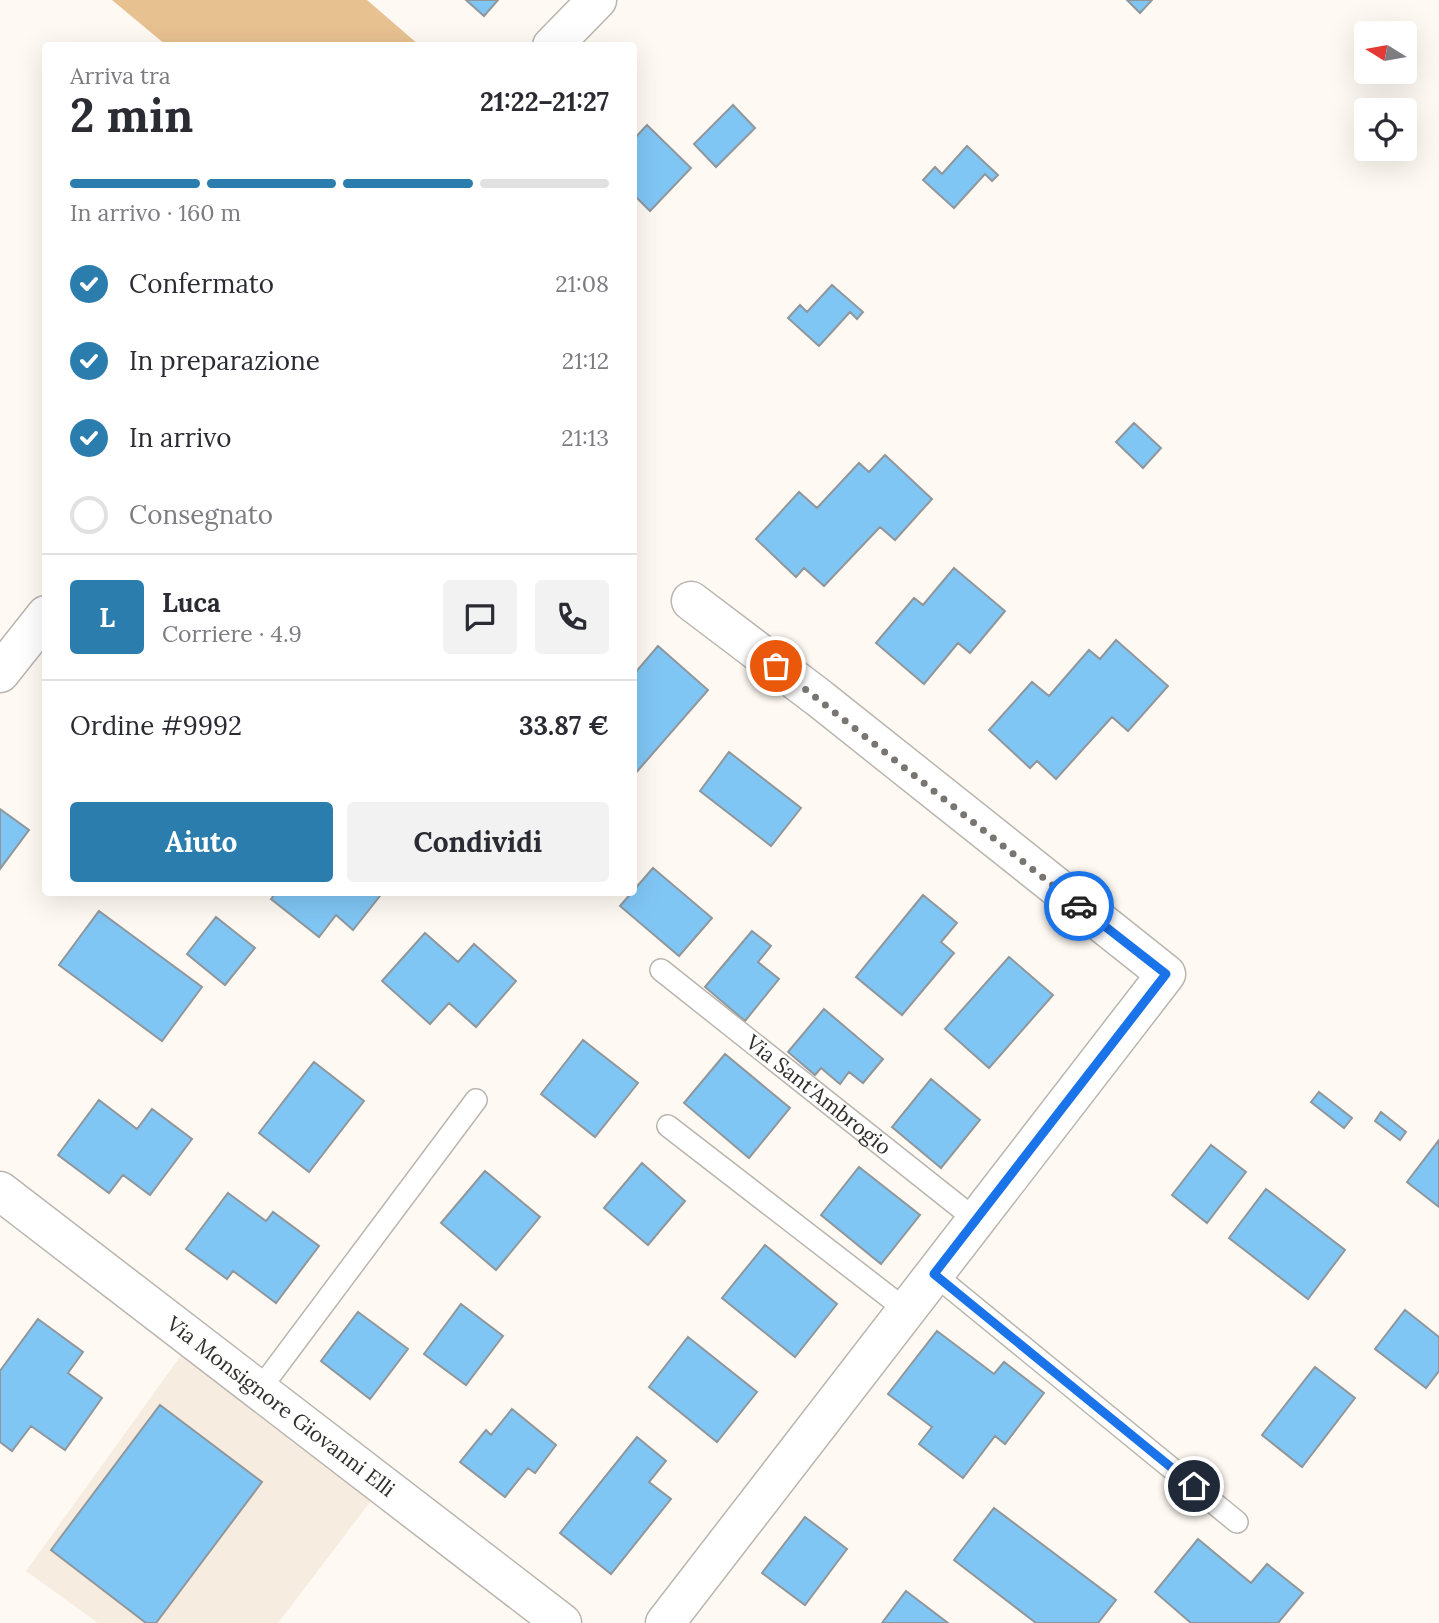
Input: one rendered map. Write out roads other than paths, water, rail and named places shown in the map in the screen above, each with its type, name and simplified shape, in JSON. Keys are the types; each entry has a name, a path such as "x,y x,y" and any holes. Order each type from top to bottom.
{"street":[{"path":"556,42 597,0"},
{"path":"665,1623 1166,974 819,698 691,601"},
{"path":"0,673 42,620"},
{"name":"Via Monsignore Giovanni Elli","path":"0,1191 562,1623"}],"lane":[{"name":"Via Sant'Ambrogio","path":"661,970 976,1220"},
{"path":"260,1389 477,1100"},
{"path":"668,1126 906,1310"},
{"path":"934,1274 1237,1522"}]}
